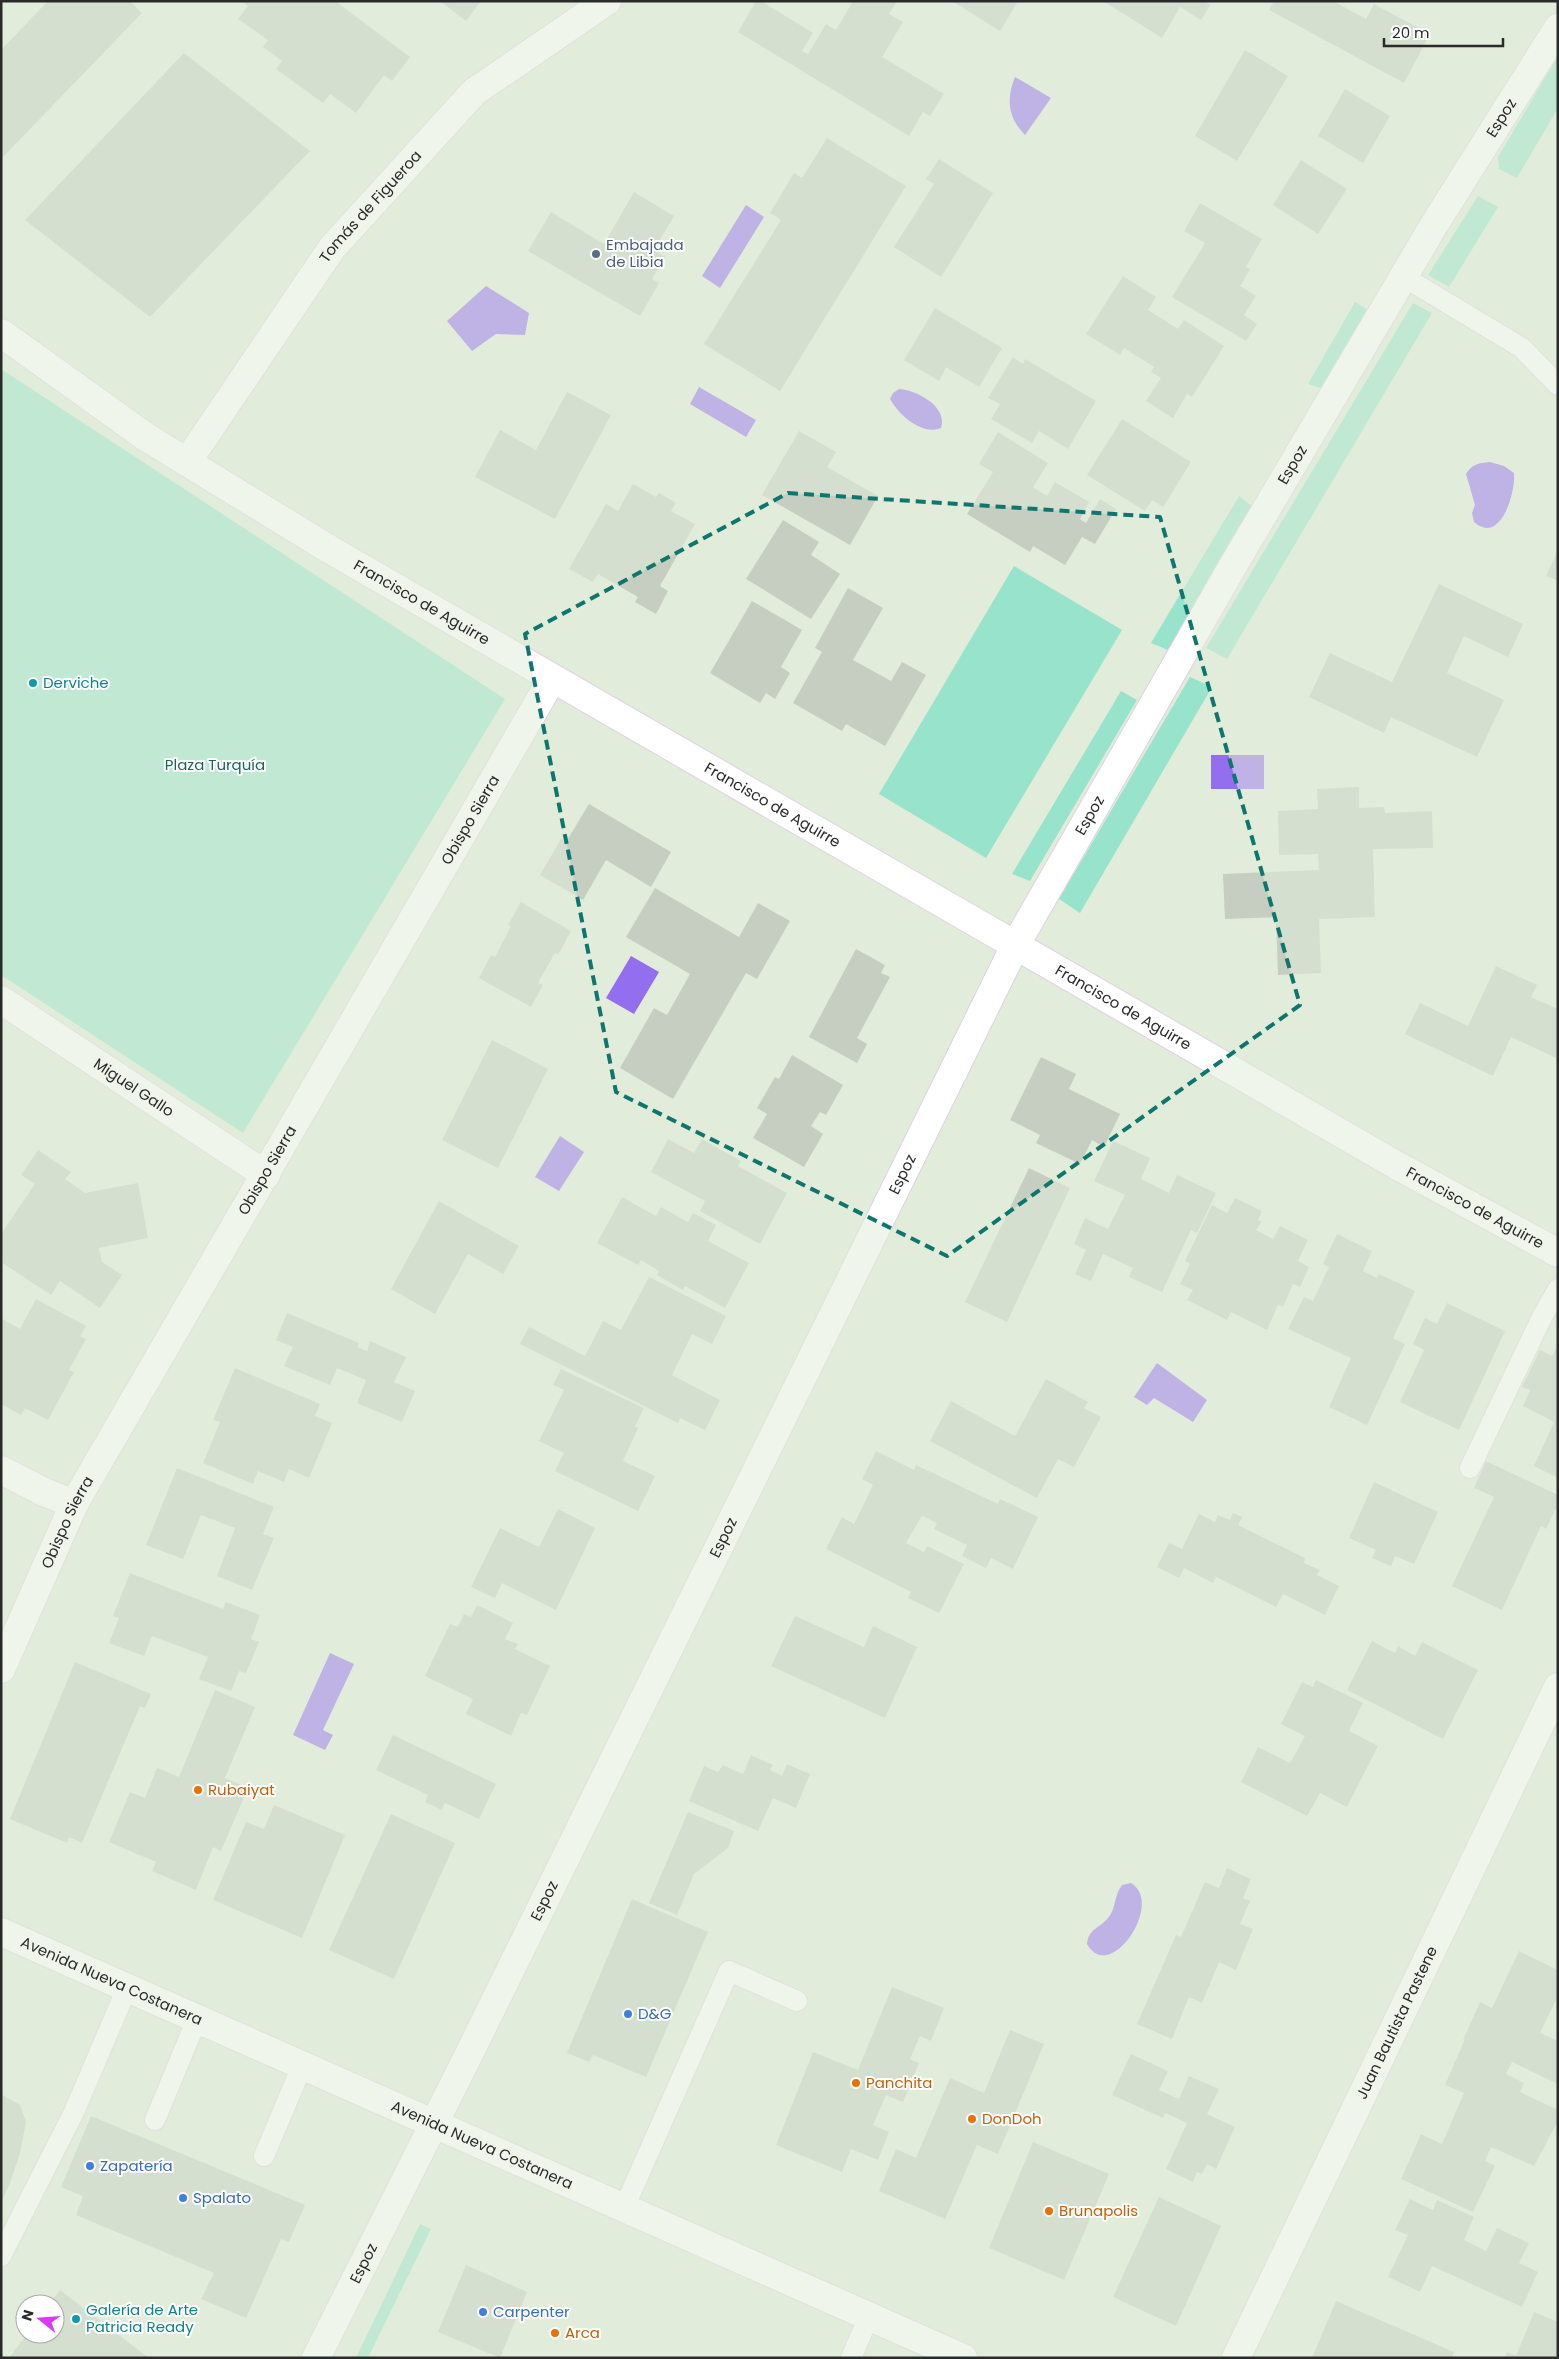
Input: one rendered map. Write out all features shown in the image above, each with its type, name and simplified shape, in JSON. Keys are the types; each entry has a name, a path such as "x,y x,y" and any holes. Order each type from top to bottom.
{"street":[{"name":"Tomás de Figueroa","path":"187,462 332,248 474,92 607,1"},
{"name":"Espoz","path":"316,2358 1016,944 1234,564 1404,277 1558,28"},
{"name":"Francisco de Aguirre","path":"1,333 146,437 329,549 1396,1165 1558,1253"},
{"name":"Obispo Sierra","path":"1,1669 74,1504 552,679"},
{"name":"Miguel Gallo","path":"1,1000 266,1175"},
{"path":"1,1470 44,1492 74,1504"},
{"name":"Juan Bautista Pastene","path":"1236,2358 1558,1687"},
{"name":"Avenida Nueva Costanera","path":"1,1932 963,2358"}],"lane":[{"path":"1404,277 1522,348 1558,385"},
{"path":"1470,1468 1542,1317 1558,1289"},
{"path":"624,2208 729,1971 797,2001"},
{"path":"1,2256 74,2112 127,1988"},
{"path":"155,2120 197,2019"},
{"path":"264,2156 302,2066"},
{"path":"851,2358 869,2316"}],"highlighted area":[{"path":"788,493 1160,517 1300,1005 947,1256 616,1092 525,634"}],"green space":[{"path":"1558,56 1558,108 1517,178 1499,169 1498,157"},
{"path":"1478,196 1498,207 1449,287 1428,275"},
{"path":"1355,302 1368,310 1323,389 1308,384"},
{"path":"1413,303 1432,313 1227,659 1206,648"},
{"name":"Plaza Turquía","path":"1,369 505,699 243,1133 1,975"},
{"path":"1239,496 1253,507 1168,650 1151,643"},
{"path":"1014,566 1122,630 986,858 879,794"},
{"path":"1190,677 1212,687 1080,913 1059,899"},
{"path":"1121,691 1137,700 1030,881 1012,874"},
{"path":"420,2224 431,2229 368,2358 356,2358"}],"shaded area":[{"path":"1015,77 1051,98 1025,135 1015,122 1010,108 1010,93"},
{"path":"746,205 764,217 720,288 702,276"},
{"path":"486,286 529,313 525,335 496,334 472,351 447,321"},
{"path":"699,387 756,420 746,437 690,404"},
{"path":"899,389 914,392 935,406 942,420 941,428 934,430 919,427 905,417 890,399 893,393"},
{"path":"1490,462 1504,466 1514,473 1514,481 1505,513 1499,522 1492,527 1484,528 1474,522 1472,513 1475,505 1466,474 1476,465"},
{"path":"1211,755 1264,755 1264,789 1211,789"},
{"path":"631,956 659,972 634,1014 606,998"},
{"path":"560,1136 584,1152 559,1191 535,1177"},
{"path":"1157,1363 1207,1400 1193,1422 1154,1398 1147,1405 1134,1397"},
{"path":"330,1653 354,1664 323,1730 333,1735 325,1750 293,1735"},
{"path":"1131,1883 1140,1893 1142,1907 1138,1922 1120,1948 1108,1955 1097,1954 1087,1944 1088,1939 1095,1929 1105,1922 1111,1914 1122,1885"}],"building":[{"path":"48,1 130,1 142,13 1,159 1,50"},
{"path":"242,1 335,1 410,57 392,81 384,75 356,113 330,94 323,103 276,69 282,61 263,47 268,40 238,19 248,6"},
{"path":"440,1 481,1 466,21"},
{"path":"756,1 761,1 813,33 802,51 808,54 826,24 836,30 853,1 897,1 889,14 903,22 882,57 944,94 930,116 923,112 909,136 738,32"},
{"path":"952,1 1014,1 1017,3 1000,31"},
{"path":"1103,1 1204,1 1210,5 1201,20 1180,7 1162,38"},
{"path":"1274,1 1333,1 1366,19 1374,4 1430,34 1404,83 1269,10"},
{"path":"1245,50 1288,76 1237,161 1195,136"},
{"path":"184,53 310,151 150,317 25,220"},
{"path":"1345,89 1390,116 1363,163 1318,136"},
{"path":"827,138 906,186 780,391 704,344 781,220 770,213 794,173 802,178"},
{"path":"939,159 993,193 941,277 894,247 934,184 926,179"},
{"path":"1301,160 1347,189 1318,234 1273,205"},
{"name":"Embajada de Libia","path":"634,192 674,216 654,250 665,257 652,279 659,283 640,316 528,251 551,212 604,244"},
{"path":"1200,203 1262,239 1246,267 1250,269 1240,286 1256,296 1244,315 1257,324 1246,341 1172,297 1205,243 1184,231"},
{"path":"1123,276 1156,297 1148,310 1178,329 1184,320 1224,346 1192,397 1187,394 1173,418 1146,401 1161,378 1151,372 1154,367 1124,348 1120,355 1086,334"},
{"path":"935,308 1002,348 979,387 946,367 939,381 904,360"},
{"path":"1013,357 1023,364 1025,359 1096,401 1068,449 1039,431 1032,443 991,419 1000,404 988,398"},
{"path":"567,392 611,415 555,519 475,477 500,430 536,450"},
{"path":"1122,419 1191,462 1163,507 1152,500 1145,511 1087,475"},
{"path":"799,431 836,452 827,467 878,496 850,545 762,495"},
{"path":"998,432 1048,463 1033,487 1047,496 1055,482 1089,502 1080,519 1086,523 1100,499 1116,509 1095,544 1082,537 1065,565 1033,546 1030,552 967,514 993,472 979,464"},
{"path":"633,484 656,497 659,493 676,503 671,511 695,524 660,586 668,591 656,614 635,602 638,597 598,574 593,582 569,569 606,504 618,511"},
{"path":"783,520 819,542 811,555 840,574 811,619 746,579"},
{"path":"1558,550 1558,581 1546,576"},
{"path":"1439,584 1523,624 1508,657 1464,636 1447,673 1504,700 1477,757 1391,717 1384,733 1309,697 1330,653 1392,682"},
{"path":"848,588 883,608 853,660 891,681 902,662 926,675 885,746 846,724 842,731 793,703 822,652 815,648"},
{"path":"752,601 802,630 781,667 790,673 775,699 766,693 760,703 710,673"},
{"path":"1359,787 1359,808 1384,807 1385,813 1432,811 1433,848 1373,849 1375,917 1319,919 1321,973 1278,975 1276,917 1225,919 1223,874 1319,870 1318,854 1279,855 1278,811 1318,809 1317,789"},
{"path":"589,804 671,852 651,887 606,860 583,900 540,875 561,839 566,842"},
{"path":"655,888 739,937 758,903 790,921 757,979 746,973 673,1099 620,1068 654,1008 667,1015 690,974 626,937"},
{"path":"521,902 571,931 558,955 555,953 538,983 543,985 531,1007 479,978 491,955 495,957 511,926 508,925"},
{"path":"856,949 885,965 881,973 890,977 857,1038 867,1044 857,1063 809,1037"},
{"path":"1496,966 1537,985 1531,997 1558,1009 1558,1059 1511,1037 1493,1076 1405,1034 1420,1003 1468,1026"},
{"path":"492,1040 548,1069 498,1168 442,1140"},
{"path":"792,1055 843,1085 826,1115 820,1112 811,1126 823,1134 804,1167 753,1138 767,1114 757,1108 775,1077 779,1079"},
{"path":"1041,1057 1076,1074 1069,1089 1120,1114 1104,1147 1092,1140 1080,1164 1036,1143 1040,1135 1010,1120"},
{"path":"668,1139 694,1153 702,1139 741,1161 738,1166 787,1193 760,1244 700,1211 705,1201 651,1172"},
{"path":"1113,1141 1150,1158 1141,1179 1169,1193 1177,1175 1216,1193 1197,1233 1191,1230 1162,1292 1129,1277 1133,1268 1103,1254 1091,1281 1075,1274 1086,1250 1074,1244 1085,1218 1108,1229 1125,1195 1094,1181"},
{"path":"38,1150 71,1172 65,1179 85,1193 138,1183 148,1238 99,1248 102,1262 122,1275 100,1308 60,1281 51,1295 1,1262 1,1234 35,1184 21,1175"},
{"path":"1029,1168 1070,1188 1007,1322 965,1302"},
{"path":"622,1197 656,1216 661,1207 688,1222 693,1213 716,1225 708,1241 749,1263 725,1308 685,1286 683,1290 657,1275 659,1271 641,1260 638,1265 597,1243"},
{"path":"1235,1198 1262,1211 1258,1220 1261,1222 1256,1230 1273,1239 1280,1226 1308,1240 1298,1261 1309,1267 1300,1287 1293,1284 1283,1307 1278,1305 1267,1330 1231,1312 1227,1320 1187,1300 1193,1290 1180,1284 1190,1264 1185,1261 1212,1205 1227,1213"},
{"path":"439,1201 519,1246 503,1274 468,1254 435,1314 391,1289"},
{"path":"1337,1234 1372,1251 1363,1271 1377,1278 1379,1274 1415,1291 1393,1338 1405,1344 1367,1425 1329,1407 1351,1358 1288,1329 1304,1297 1313,1301 1329,1267 1323,1264"},
{"path":"649,1277 726,1316 712,1344 692,1334 672,1375 720,1400 705,1430 680,1418 678,1423 520,1344 529,1327 585,1356 603,1321 621,1330"},
{"path":"36,1299 86,1326 80,1336 86,1339 69,1370 74,1372 48,1420 25,1408 21,1415 1,1404 1,1318 20,1329"},
{"path":"1447,1303 1505,1331 1459,1430 1400,1402 1424,1350 1413,1344 1425,1318 1437,1324"},
{"path":"287,1313 359,1343 357,1347 367,1351 370,1341 406,1357 394,1382 415,1391 402,1422 357,1403 366,1380 337,1368 330,1385 284,1366 293,1347 276,1340"},
{"path":"1556,1348 1558,1349 1558,1478 1534,1466 1554,1422 1523,1406 1530,1390 1522,1387 1540,1350 1552,1356"},
{"path":"235,1368 320,1404 315,1416 332,1423 309,1478 289,1469 284,1482 258,1471 253,1484 203,1463 220,1422 213,1420"},
{"path":"561,1369 644,1408 635,1426 638,1428 623,1461 655,1476 638,1511 555,1471 564,1453 539,1441 564,1390 553,1385"},
{"path":"1046,1379 1088,1402 1084,1408 1101,1417 1074,1467 1058,1459 1037,1498 930,1441 951,1401 1015,1436"},
{"path":"876,1451 914,1470 916,1465 998,1504 1000,1499 1038,1517 1013,1569 991,1558 986,1568 962,1556 967,1545 934,1529 937,1523 922,1516 906,1543 924,1552 927,1546 964,1564 939,1613 908,1598 911,1592 826,1549 842,1517 854,1524 873,1485 862,1479"},
{"path":"1486,1461 1558,1495 1558,1504 1546,1529 1541,1526 1502,1610 1452,1586 1494,1497 1474,1488"},
{"path":"177,1468 274,1507 263,1534 274,1538 252,1590 217,1576 235,1528 201,1515 183,1559 146,1545"},
{"path":"1374,1482 1438,1512 1414,1564 1395,1556 1391,1566 1372,1558 1376,1550 1349,1538"},
{"path":"558,1509 595,1528 556,1610 502,1583 495,1598 471,1587 500,1528 539,1547"},
{"path":"1233,1513 1242,1517 1238,1525 1305,1558 1304,1563 1320,1570 1317,1575 1339,1586 1325,1615 1283,1594 1276,1607 1216,1577 1213,1583 1184,1568 1179,1578 1157,1567 1169,1543 1182,1549 1199,1514 1215,1522 1218,1515 1230,1520"},
{"path":"130,1573 223,1609 226,1602 260,1615 251,1639 259,1642 246,1673 239,1671 231,1691 199,1679 208,1657 152,1636 144,1656 109,1643 119,1618 113,1616"},
{"path":"477,1605 513,1623 505,1639 518,1644 515,1649 550,1666 527,1715 521,1713 511,1736 466,1714 473,1699 425,1676 450,1624 458,1627 464,1614 471,1617"},
{"path":"795,1616 864,1647 873,1626 917,1647 885,1718 771,1666"},
{"path":"1372,1641 1395,1653 1398,1646 1415,1656 1422,1642 1478,1670 1443,1739 1347,1690"},
{"path":"75,1662 151,1694 145,1708 140,1706 82,1843 69,1837 67,1843 10,1819"},
{"path":"1316,1680 1363,1703 1349,1731 1378,1746 1347,1807 1320,1793 1307,1816 1241,1782 1258,1747 1290,1763 1305,1736 1281,1724 1302,1682 1313,1687"},
{"name":"Rubaiyat","path":"215,1690 255,1707 225,1778 248,1788 221,1851 213,1847 196,1890 152,1871 156,1862 109,1842 130,1792 145,1798 157,1768 179,1777"},
{"path":"393,1735 496,1784 479,1819 445,1803 442,1810 425,1802 428,1795 376,1770"},
{"path":"751,1755 773,1765 770,1770 782,1776 787,1764 810,1774 796,1808 773,1798 758,1831 689,1801 704,1766 718,1772 723,1765 743,1774"},
{"path":"274,1805 345,1835 302,1938 213,1900 246,1822 264,1829"},
{"path":"688,1812 734,1831 728,1848 694,1874 677,1915 649,1903"},
{"path":"391,1814 455,1843 394,1979 329,1950"},
{"path":"1227,1868 1251,1879 1243,1898 1250,1901 1240,1924 1253,1929 1236,1970 1219,1962 1202,2003 1189,1997 1172,2039 1137,2024 1176,1935 1181,1937 1205,1882 1219,1888"},
{"name":"D&G","path":"632,1899 708,1932 646,2077 593,2055 589,2062 567,2053"},
{"path":"1519,1951 1558,1970 1558,1996 1540,2033 1558,2041 1558,2084 1512,2062 1506,2074 1524,2083 1520,2092 1558,2110 1558,2121 1534,2166 1491,2147 1485,2161 1495,2166 1473,2212 1401,2179 1421,2134 1442,2144 1464,2093 1445,2085 1480,2002 1492,2008"},
{"name":"Panchita","path":"892,1987 944,2008 931,2041 920,2036 910,2059 919,2063 903,2102 886,2095 873,2125 889,2132 878,2160 851,2149 842,2172 776,2145 813,2052 858,2070"},
{"name":"DonDoh","path":"1010,2030 1044,2044 998,2154 977,2145 945,2219 879,2191 896,2149 916,2158 950,2078 984,2093"},
{"path":"1131,2054 1168,2071 1159,2090 1179,2099 1189,2076 1219,2089 1207,2114 1235,2127 1216,2169 1207,2164 1202,2174 1197,2172 1193,2182 1166,2169 1187,2123 1165,2113 1163,2118 1112,2095"},
{"path":"1,2094 20,2105 26,2122 20,2153 1,2203"},
{"path":"91,2116 305,2205 289,2242 281,2239 246,2318 201,2299 214,2273 76,2215 83,2196 61,2187"},
{"name":"Brunapolis","path":"1033,2142 1109,2174 1064,2280 989,2248"},
{"path":"1159,2197 1221,2226 1176,2326 1113,2297"},
{"path":"1410,2199 1433,2210 1437,2200 1474,2217 1464,2240 1486,2251 1497,2228 1529,2243 1519,2263 1538,2272 1522,2307 1432,2266 1420,2292 1388,2277 1408,2235 1395,2230"},
{"name":"Carpenter","path":"466,2265 527,2292 500,2358 438,2332"},
{"name":"Galería de Arte Patricia Ready","path":"60,2290 149,2358 9,2358 20,2344 65,2344 65,2294 57,2294"},
{"path":"1336,2301 1454,2352 1452,2358 1312,2358"},
{"path":"1534,2312 1558,2322 1558,2358 1504,2358 1507,2352 1516,2356"}],"place":[{"name":"Embajada de Libia","path":"596,254"},
{"name":"Derviche","path":"33,683"},
{"name":"Rubaiyat","path":"198,1790"},
{"name":"D&G","path":"628,2014"},
{"name":"Panchita","path":"856,2083"},
{"name":"DonDoh","path":"972,2119"},
{"name":"Zapatería","path":"90,2166"},
{"name":"Spalato","path":"183,2198"},
{"name":"Brunapolis","path":"1049,2211"},
{"name":"Carpenter","path":"483,2312"},
{"name":"Galería de Arte Patricia Ready","path":"76,2319"},
{"name":"Arca","path":"555,2333"}]}
